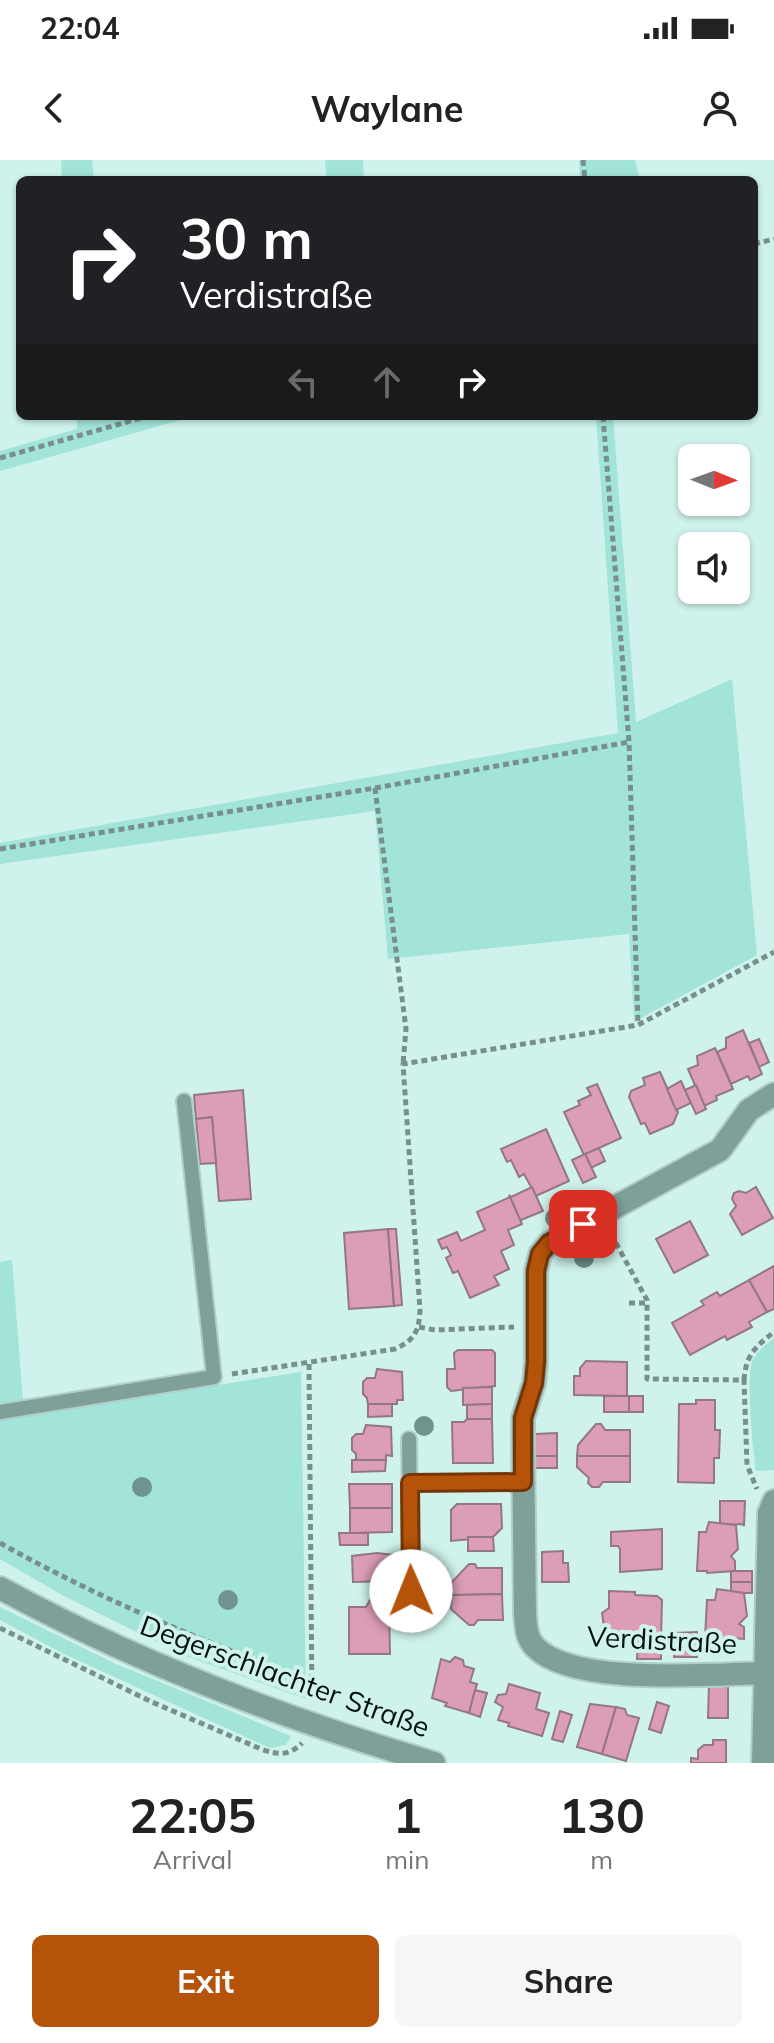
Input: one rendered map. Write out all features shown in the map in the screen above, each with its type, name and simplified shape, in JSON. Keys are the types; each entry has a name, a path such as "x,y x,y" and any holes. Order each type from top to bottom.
{"street":[{"name":"Verdistraße","path":"770,1673 607,1672 565,1664 540,1652 528,1637 526,1627 523,1418 534,1383 536,1271 540,1254 549,1243 720,1150 749,1110 774,1094"},
{"path":"763,1763 770,1673 769,1513 773,1502"},
{"name":"Degerschlachter Straße","path":"0,1588 115,1645 205,1684 310,1723 434,1763"}],"lane":[{"path":"0,1412 214,1377 184,1101"},
{"path":"409,1439 411,1591"},
{"path":"410,1483 523,1482"}],"path":[{"path":"0,458 134,420"},
{"path":"603,420 629,742 638,1025"},
{"path":"0,849 375,788 629,742"},
{"path":"214,1377 395,1349 415,1337 419,1327 403,1064 406,1029 375,788"},
{"path":"403,1064 638,1025 774,952"},
{"path":"601,1214 647,1303 647,1379 744,1380"},
{"path":"629,1303 647,1303"},
{"path":"419,1327 435,1330 536,1326"},
{"path":"773,1502 759,1492 747,1465 744,1380 751,1350 774,1332"},
{"path":"0,1543 79,1585 155,1620 233,1653 313,1681 309,1364"},
{"path":"0,1628 152,1702 275,1754 284,1754 299,1746 310,1723"}],"green space":[{"path":"61,160 92,160 94,176 62,176"},
{"path":"325,160 363,160 364,176 327,176"},
{"path":"579,160 635,160 639,176 580,176"},
{"path":"77,420 181,420 0,471 0,451 77,429"},
{"path":"596,420 613,420 636,722 732,679 757,955 634,1022 629,934 388,959 375,811 0,864 0,843 618,733"},
{"path":"12,1260 23,1400 0,1405 0,1262"},
{"path":"774,1338 774,1470 756,1471 750,1370 756,1355"},
{"path":"301,1372 306,1699 183,1655 64,1596 0,1559 0,1419"},
{"path":"0,1607 114,1663 291,1736 286,1745 270,1748 62,1653 0,1620"}],"building":[{"path":"743,1030 762,1074 731,1084 717,1052 726,1048 726,1038"},
{"path":"759,1039 769,1062 759,1067 749,1043"},
{"path":"715,1048 733,1089 716,1096 717,1100 704,1106 688,1069 698,1065 697,1056"},
{"path":"660,1072 678,1112 673,1124 650,1134 645,1123 641,1124 629,1097 631,1091 645,1085 643,1078"},
{"path":"681,1081 691,1103 676,1110 667,1089"},
{"path":"597,1084 621,1138 584,1155 564,1112 580,1105 578,1101 591,1095 587,1088"},
{"path":"696,1085 706,1109 696,1114 685,1090"},
{"path":"243,1090 251,1199 219,1201 212,1117 196,1119 194,1095"},
{"path":"212,1117 216,1163 200,1164 196,1119"},
{"path":"546,1129 569,1181 536,1196 524,1174 519,1177 511,1160 507,1162 501,1149"},
{"path":"599,1148 605,1161 591,1168 585,1154"},
{"path":"585,1154 596,1177 583,1183 572,1160"},
{"path":"532,1187 543,1211 521,1220 521,1223 509,1195 511,1197"},
{"path":"756,1187 773,1218 742,1235 730,1214 736,1206 732,1199 734,1193 746,1193"},
{"path":"510,1197 522,1224 508,1230 514,1245 501,1251 509,1269 494,1276 499,1285 470,1298 458,1271 453,1273 446,1258 451,1255 447,1247 442,1249 438,1240 457,1232 461,1241 485,1230 477,1212"},
{"path":"690,1221 708,1255 674,1273 656,1239"},
{"path":"388,1229 394,1306 349,1309 344,1233"},
{"path":"388,1229 396,1229 402,1305 394,1306"},
{"path":"774,1266 774,1309 767,1312 749,1280"},
{"path":"749,1280 767,1312 749,1322 752,1327 727,1340 725,1336 690,1355 672,1323 704,1305 701,1301 717,1292 720,1296"},
{"path":"458,1350 492,1350 495,1353 495,1386 451,1391 447,1387 447,1369 455,1369 454,1353"},
{"path":"586,1361 627,1362 627,1396 574,1395 574,1376 580,1376 580,1368"},
{"path":"377,1369 402,1372 403,1400 397,1400 397,1404 368,1404 363,1394 363,1382 367,1378 375,1378"},
{"path":"492,1387 492,1404 463,1405 463,1388"},
{"path":"604,1396 629,1396 629,1412 604,1412"},
{"path":"629,1396 643,1396 643,1412 629,1412"},
{"path":"696,1400 715,1400 715,1430 720,1430 719,1458 714,1458 714,1483 678,1482 679,1404 696,1404"},
{"path":"368,1404 392,1404 392,1416 368,1417"},
{"path":"492,1404 492,1419 467,1419 467,1405"},
{"path":"492,1419 493,1463 453,1463 452,1422"},
{"path":"596,1424 601,1424 605,1430 630,1430 630,1456 577,1456 578,1445"},
{"path":"366,1425 391,1427 392,1456 386,1455 386,1460 356,1460 352,1438 363,1434"},
{"path":"557,1433 557,1456 535,1456 535,1434"},
{"path":"535,1456 557,1456 557,1468 535,1468"},
{"path":"577,1456 630,1456 630,1482 603,1482 599,1487 592,1487 588,1483 589,1478 577,1467"},
{"path":"352,1460 386,1460 385,1471 352,1472"},
{"path":"349,1484 392,1484 392,1508 350,1508"},
{"path":"720,1501 745,1501 744,1526 720,1525"},
{"path":"457,1504 501,1504 502,1528 493,1537 451,1541 451,1510"},
{"path":"350,1508 392,1508 392,1532 350,1533"},
{"path":"709,1522 736,1525 738,1549 731,1556 735,1561 735,1571 697,1571 699,1532 706,1532"},
{"path":"662,1529 662,1569 620,1572 620,1549 611,1546 611,1532"},
{"path":"339,1533 368,1533 368,1545 340,1545"},
{"path":"468,1537 493,1537 494,1551 468,1551"},
{"path":"563,1551 563,1563 568,1563 569,1582 542,1582 542,1552"},
{"path":"393,1555 393,1581 353,1582 352,1556"},
{"path":"469,1564 475,1564 477,1568 502,1568 502,1594 452,1595 451,1583"},
{"path":"731,1571 752,1571 752,1582 731,1582"},
{"path":"731,1582 752,1582 752,1593 731,1593"},
{"path":"717,1589 744,1593 747,1616 739,1624 744,1627 744,1639 705,1638 707,1600 715,1600"},
{"path":"609,1591 635,1592 635,1595 657,1596 662,1600 661,1639 605,1634 602,1613 609,1608"},
{"path":"502,1594 503,1620 478,1620 474,1625 469,1625 451,1609 452,1595"},
{"path":"370,1600 376,1601 380,1607 389,1607 390,1654 349,1654 349,1607 366,1607"},
{"path":"697,1632 697,1657 674,1657 674,1633"},
{"path":"638,1639 661,1639 661,1659 637,1659"},
{"path":"455,1657 463,1660 464,1666 474,1669 470,1682 477,1684 469,1713 445,1706 447,1703 432,1698 441,1659 450,1662"},
{"path":"509,1684 540,1693 536,1709 549,1713 542,1736 498,1720 503,1707 495,1702 498,1695 506,1694"},
{"path":"709,1685 728,1686 728,1718 708,1718"},
{"path":"475,1690 487,1693 480,1717 469,1713"},
{"path":"657,1702 669,1706 661,1733 649,1729"},
{"path":"590,1704 616,1707 602,1754 577,1747"},
{"path":"616,1707 625,1709 627,1715 639,1718 626,1761 602,1754"},
{"path":"560,1711 572,1715 563,1742 552,1739"},
{"path":"713,1740 726,1740 726,1763 691,1763 691,1758 698,1759 698,1750 704,1745 713,1745"}],"route":[{"path":"411,1591 410,1483 523,1482 523,1418 534,1383 536,1362 536,1271 540,1254 549,1243 583,1224"}]}
